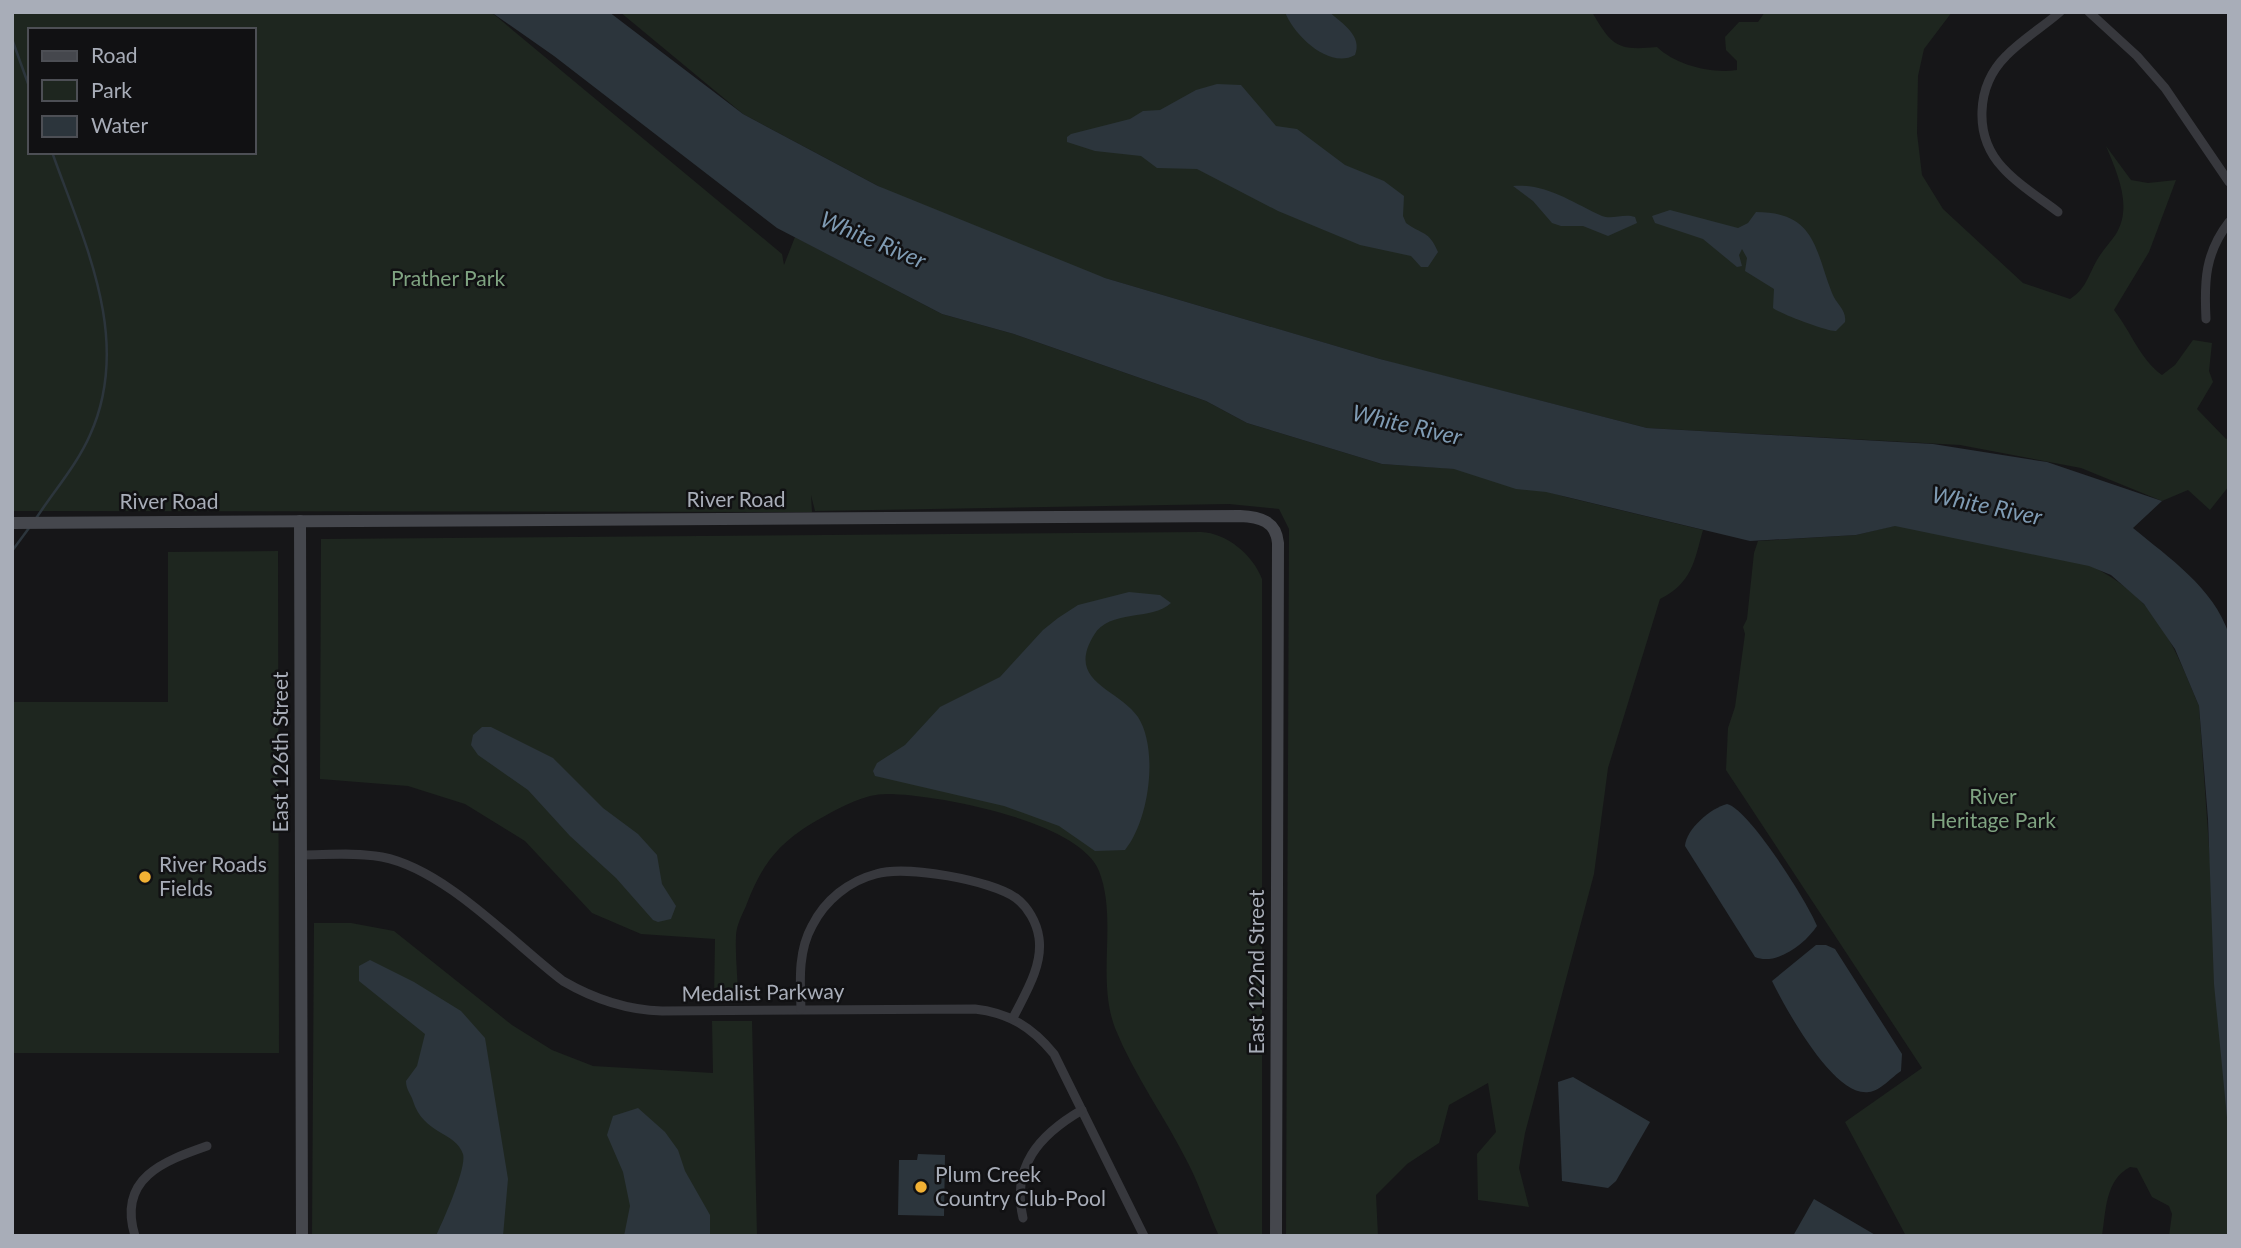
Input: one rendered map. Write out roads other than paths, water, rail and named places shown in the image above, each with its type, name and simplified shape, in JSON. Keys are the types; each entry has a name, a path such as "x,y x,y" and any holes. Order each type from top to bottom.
{"street":[{"path":"2058,212 2000,165 1987,143 1982,108 1990,76 2004,57 2060,12"},
{"path":"2089,12 2154,75 2229,182"},
{"path":"2206,319 2207,262 2215,242 2229,222"},
{"name":"River Road","path":"12,523 1257,517 1273,526 1278,539 1277,709"},
{"name":"East 126th Street","path":"300,521 302,1236"},
{"name":"East 122nd Street","path":"1276,1236 1277,709"},
{"name":"Medalist Parkway","path":"301,855 368,855 418,869 442,883 563,981 604,1001 653,1011 975,1009 1013,1018 1036,1034 1054,1054 1144,1236"},
{"path":"801,1009 804,944 821,911 837,894 858,881 886,871 906,870 991,887 1013,896 1024,906 1038,931 1039,957 1013,1018"},
{"path":"1023,1218 1018,1187 1026,1165 1052,1130 1082,1110"},
{"path":"135,1236 132,1208 135,1196 147,1175 167,1160 207,1146"}],"water":[{"name":"White River","path":"491,12 609,12 743,114 878,186 1105,278 1380,359 1647,428 1933,444 2047,462 2162,501 2133,528 2175,562 2201,588 2222,617 2229,634 2229,1138 2214,984 2208,819 2199,706 2175,649 2144,604 2111,575 2089,566 1895,526 1856,535 1750,541 1546,492 1516,489 1454,469 1382,464 1247,423 1206,401 1014,334 942,314 777,228 554,56"},
{"path":"1285,12 1329,12 1354,36 1357,48 1355,55 1334,58 1324,54 1304,39"},
{"path":"1217,84 1241,85 1276,126 1297,129 1345,165 1384,181 1404,196 1403,216 1406,223 1428,236 1438,252 1428,267 1421,267 1411,256 1360,245 1278,211 1197,169 1157,168 1141,156 1095,151 1067,142 1067,137 1071,134 1130,119 1143,111 1160,110 1196,90"},
{"path":"1513,186 1548,191 1602,216 1631,216 1635,217 1637,223 1608,236 1583,226 1561,226 1552,223 1533,201"},
{"path":"1670,210 1738,228 1748,223 1756,212 1776,214 1802,226 1816,248 1845,322 1836,331 1831,331 1773,308 1774,289 1745,271 1747,258 1742,249 1739,255 1742,266 1737,267 1703,239 1655,223 1652,216"},
{"path":"1129,592 1160,595 1171,603 1153,612 1120,618 1101,627 1087,651 1086,664 1090,674 1138,717 1148,748 1145,804 1140,822 1125,850 1095,851 1059,826 1004,806 875,776 873,771 877,763 905,745 940,707 1000,677 1043,630 1058,618 1078,605"},
{"path":"482,727 491,727 553,758 603,808 638,834 657,855 662,884 676,906 671,919 658,922 653,920 616,878 570,836 528,790 478,755 471,745 473,735"},
{"path":"1727,804 1737,810 1763,839 1817,926 1798,946 1781,956 1763,959 1755,957 1685,846 1686,839 1700,820"},
{"path":"1816,945 1835,949 1902,1054 1901,1071 1873,1091 1855,1090 1827,1067 1800,1030 1772,981"},
{"path":"370,960 414,982 461,1011 485,1038 508,1179 503,1236 436,1236 458,1182 463,1154 454,1141 431,1126 418,1112 406,1081 417,1066 425,1034 359,981 359,966"},
{"path":"1573,1077 1650,1122 1616,1181 1608,1188 1562,1181 1558,1082"},
{"path":"638,1108 665,1132 678,1150 685,1171 710,1215 710,1236 624,1236 630,1206 623,1172 607,1135 613,1116"},
{"name":"Plum Creek Country Club-Pool","path":"918,1154 945,1155 944,1216 898,1215 899,1160 917,1160"},
{"path":"1814,1199 1877,1236 1793,1236"}],"waterway":[{"path":"12,39 28,83"},
{"path":"35,520 85,446 102,399 107,363 99,292 53,154"},
{"path":"12,551 29,528"}],"place":[{"name":"River Roads Fields","path":"145,877"},
{"name":"Plum Creek Country Club-Pool","path":"921,1187"}],"park label":[{"name":"Prather Park","path":"448,279"},
{"name":"River Heritage Park","path":"1993,809"}]}
